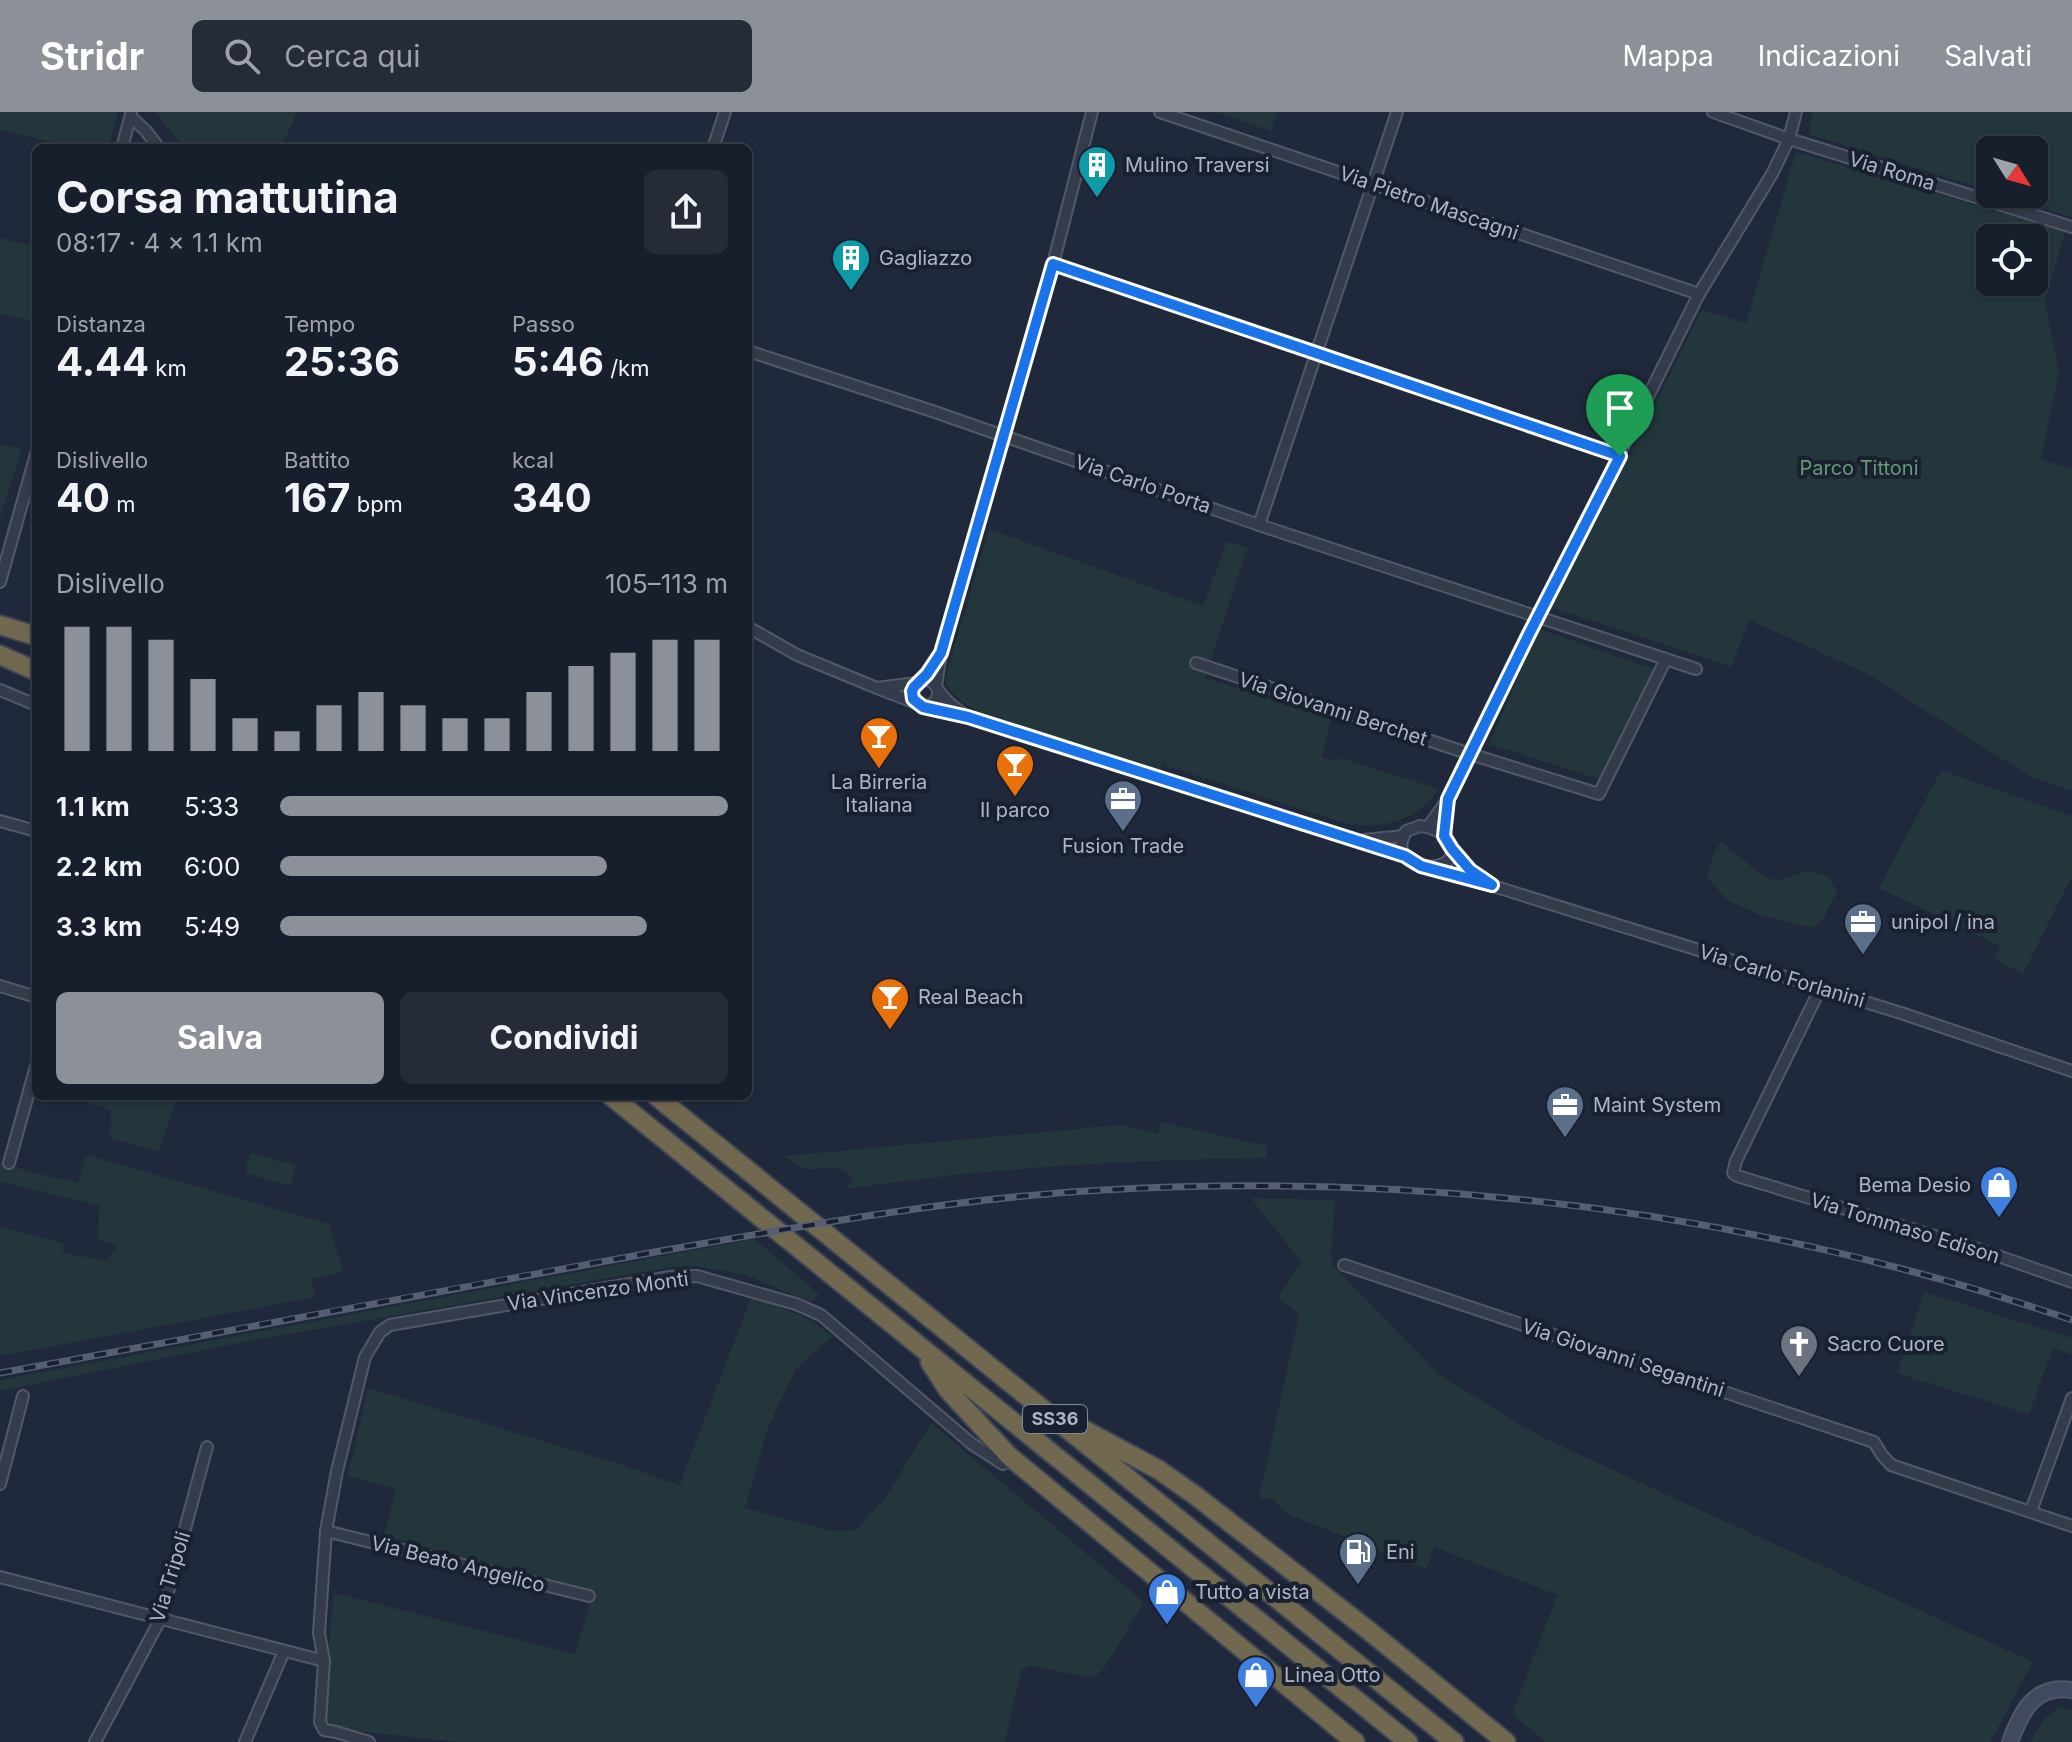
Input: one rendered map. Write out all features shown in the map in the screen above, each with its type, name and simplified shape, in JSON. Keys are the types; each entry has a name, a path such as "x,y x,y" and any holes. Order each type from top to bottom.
{"highway":[{"path":"0,625 32,635"},
{"path":"0,655 32,669"},
{"name":"SS36","path":"616,1100 1408,1742"},
{"name":"SS36","path":"661,1100 1454,1742"},
{"path":"920,1346 948,1390 1006,1460 1355,1742"},
{"path":"1038,1405 1159,1470 1356,1621 1506,1742"}],"street":[{"path":"714,144 725,112"},
{"path":"928,707 935,702 941,653 1053,264 1092,112"},
{"name":"Via Pietro Mascagni","path":"1160,112 1699,294"},
{"path":"1259,525 1397,112"},
{"name":"Via Roma","path":"1713,112 1789,139 2072,227"},
{"path":"1428,827 1448,799 1699,294 1742,227 1789,139 1796,112"},
{"path":"126,144 131,115"},
{"path":"131,115 156,144"},
{"path":"1053,264 1620,456"},
{"name":"Via Carlo Porta","path":"752,352 932,411 1259,525 1696,669"},
{"path":"0,582 32,468"},
{"path":"752,629 797,655 916,703 1405,856 1421,866 1442,865 1448,861 1452,849 1444,836 1428,827 1412,828 1404,836 1402,850 1405,856"},
{"path":"916,703 912,691 935,665 941,653"},
{"name":"Via Giovanni Berchet","path":"1196,663 1599,794 1666,659"},
{"path":"877,688 929,681 942,697 968,717"},
{"path":"0,690 32,703"},
{"path":"1444,836 1448,799"},
{"path":"0,821 32,830"},
{"path":"1354,840 1404,836"},
{"name":"Via Carlo Forlanini","path":"1452,849 1470,870 1492,885"},
{"name":"Via Carlo Forlanini","path":"1432,867 1904,1014 2072,1071"},
{"path":"0,986 32,996"},
{"name":"Via Tommaso Edison","path":"1820,989 1736,1161 1733,1173 1984,1251 2072,1282"},
{"path":"9,1163 32,1080"},
{"name":"Via Giovanni Segantini","path":"1344,1265 1874,1442 1891,1465 2031,1511"},
{"name":"Via Vincenzo Monti","path":"369,1742 324,1730 320,1722 324,1661 319,1633 326,1531 337,1471 365,1357 380,1332 390,1325 670,1277 697,1276 796,1304 821,1315 972,1444 1006,1460"},
{"path":"0,1484 23,1396"},
{"path":"2072,1398 2031,1511 2072,1526"},
{"name":"Via Tripoli","path":"95,1742 161,1618 207,1447"},
{"name":"Via Beato Angelico","path":"326,1531 589,1596"},
{"path":"0,1577 324,1661"},
{"path":"245,1742 284,1651"},
{"path":"2010,1742 2023,1711 2037,1697 2053,1689 2072,1690"}],"green space":[{"path":"0,112 118,112 109,144 57,144 0,129"},
{"path":"156,112 297,112 283,144 182,144"},
{"path":"1215,112 1278,112 1271,131"},
{"path":"1812,112 2072,112 2072,217 2043,208 2048,208 2048,136 1976,136 1976,187 1809,134"},
{"name":"Parco Tittoni","path":"1796,152 2038,224 1976,224 1976,296 2046,296 2059,372 2041,459 2072,469 2072,791 2031,777 1864,672 1749,620 1732,667 1551,607 1702,310 1746,323"},
{"name":"Parco Tittoni","path":"2048,227 2065,232 2048,291"},
{"path":"0,238 32,246 32,321 0,313"},
{"path":"0,444 22,449 0,518"},
{"path":"989,529 1203,606 1227,541 1247,548 1205,678 1331,719 1322,757 1338,762 1340,758 1439,789 1419,809 1397,821 1372,825 1344,823 1164,765 1169,745 1161,771 978,711 962,702 945,678"},
{"path":"1539,629 1657,670 1599,779 1489,744"},
{"path":"1941,770 2072,816 2072,876 2023,973 1994,959 2000,946 1879,888"},
{"path":"1721,842 1762,875 1776,881 1807,871 1828,876 1837,891 1823,920 1812,928 1758,914 1727,900 1707,877 1714,853"},
{"path":"82,1100 176,1100 159,1152 110,1138 111,1110"},
{"path":"1161,1122 1267,1146 1267,1158 1056,1166 846,1189 853,1181 844,1170 803,1168 784,1156 1121,1125 1158,1134"},
{"path":"250,1153 296,1165 290,1186 245,1173"},
{"path":"86,1155 329,1224 343,1272 311,1279 316,1297 0,1356 0,1227 63,1243 64,1253 107,1261 117,1245 98,1239 99,1205 0,1182 0,1161 26,1171 78,1183"},
{"path":"1251,1198 1335,1200 1333,1266 1441,1376 1538,1435 2033,1662 1990,1742 1546,1742 1512,1714 1557,1595 1434,1547 1426,1569 1285,1513 1272,1498 1259,1499 1299,1315 1278,1297 1301,1262"},
{"path":"754,1239 819,1294 811,1302 746,1275 695,1266 665,1268 233,1344 0,1391 0,1380"},
{"path":"1924,1292 2072,1338 2072,1355 2053,1348 2029,1414 1898,1372"},
{"path":"751,1297 803,1316 832,1336 796,1369 768,1427 745,1508 832,1531 856,1530 885,1498 931,1423 1144,1602 1103,1670 1092,1678 1029,1665 1021,1671 1005,1742 461,1742 325,1728 327,1661 334,1593 575,1654 594,1591 384,1536 396,1489 348,1476 368,1388 682,1486 680,1484"},
{"path":"2060,1707 2072,1710 2072,1742 2030,1742 2044,1719"}],"railway":[{"path":"0,1373 879,1214 1047,1194 1206,1186 1307,1186 1409,1191 1611,1211 1811,1247 1951,1282 2072,1320"}],"place":[{"name":"Mulino Traversi","path":"1097,199"},
{"name":"Gagliazzo","path":"851,292"},
{"name":"La Birreria Italiana","path":"879,770"},
{"name":"Il parco","path":"1015,798"},
{"name":"Fusion Trade","path":"1123,833"},
{"name":"unipol / ina","path":"1863,956"},
{"name":"Real Beach","path":"890,1031"},
{"name":"Maint System","path":"1565,1139"},
{"name":"Bema Desio","path":"1999,1219"},
{"name":"Sacro Cuore","path":"1799,1378"},
{"name":"Eni","path":"1358,1586"},
{"name":"Tutto a vista","path":"1167,1626"},
{"name":"Linea Otto","path":"1256,1709"}],"route":[{"path":"1053,264 1620,456 1448,799 1444,836 1470,870 1492,885 1421,866 1405,856 968,717 923,707 913,699 912,691 916,683 935,665 941,653 1053,264"}]}
